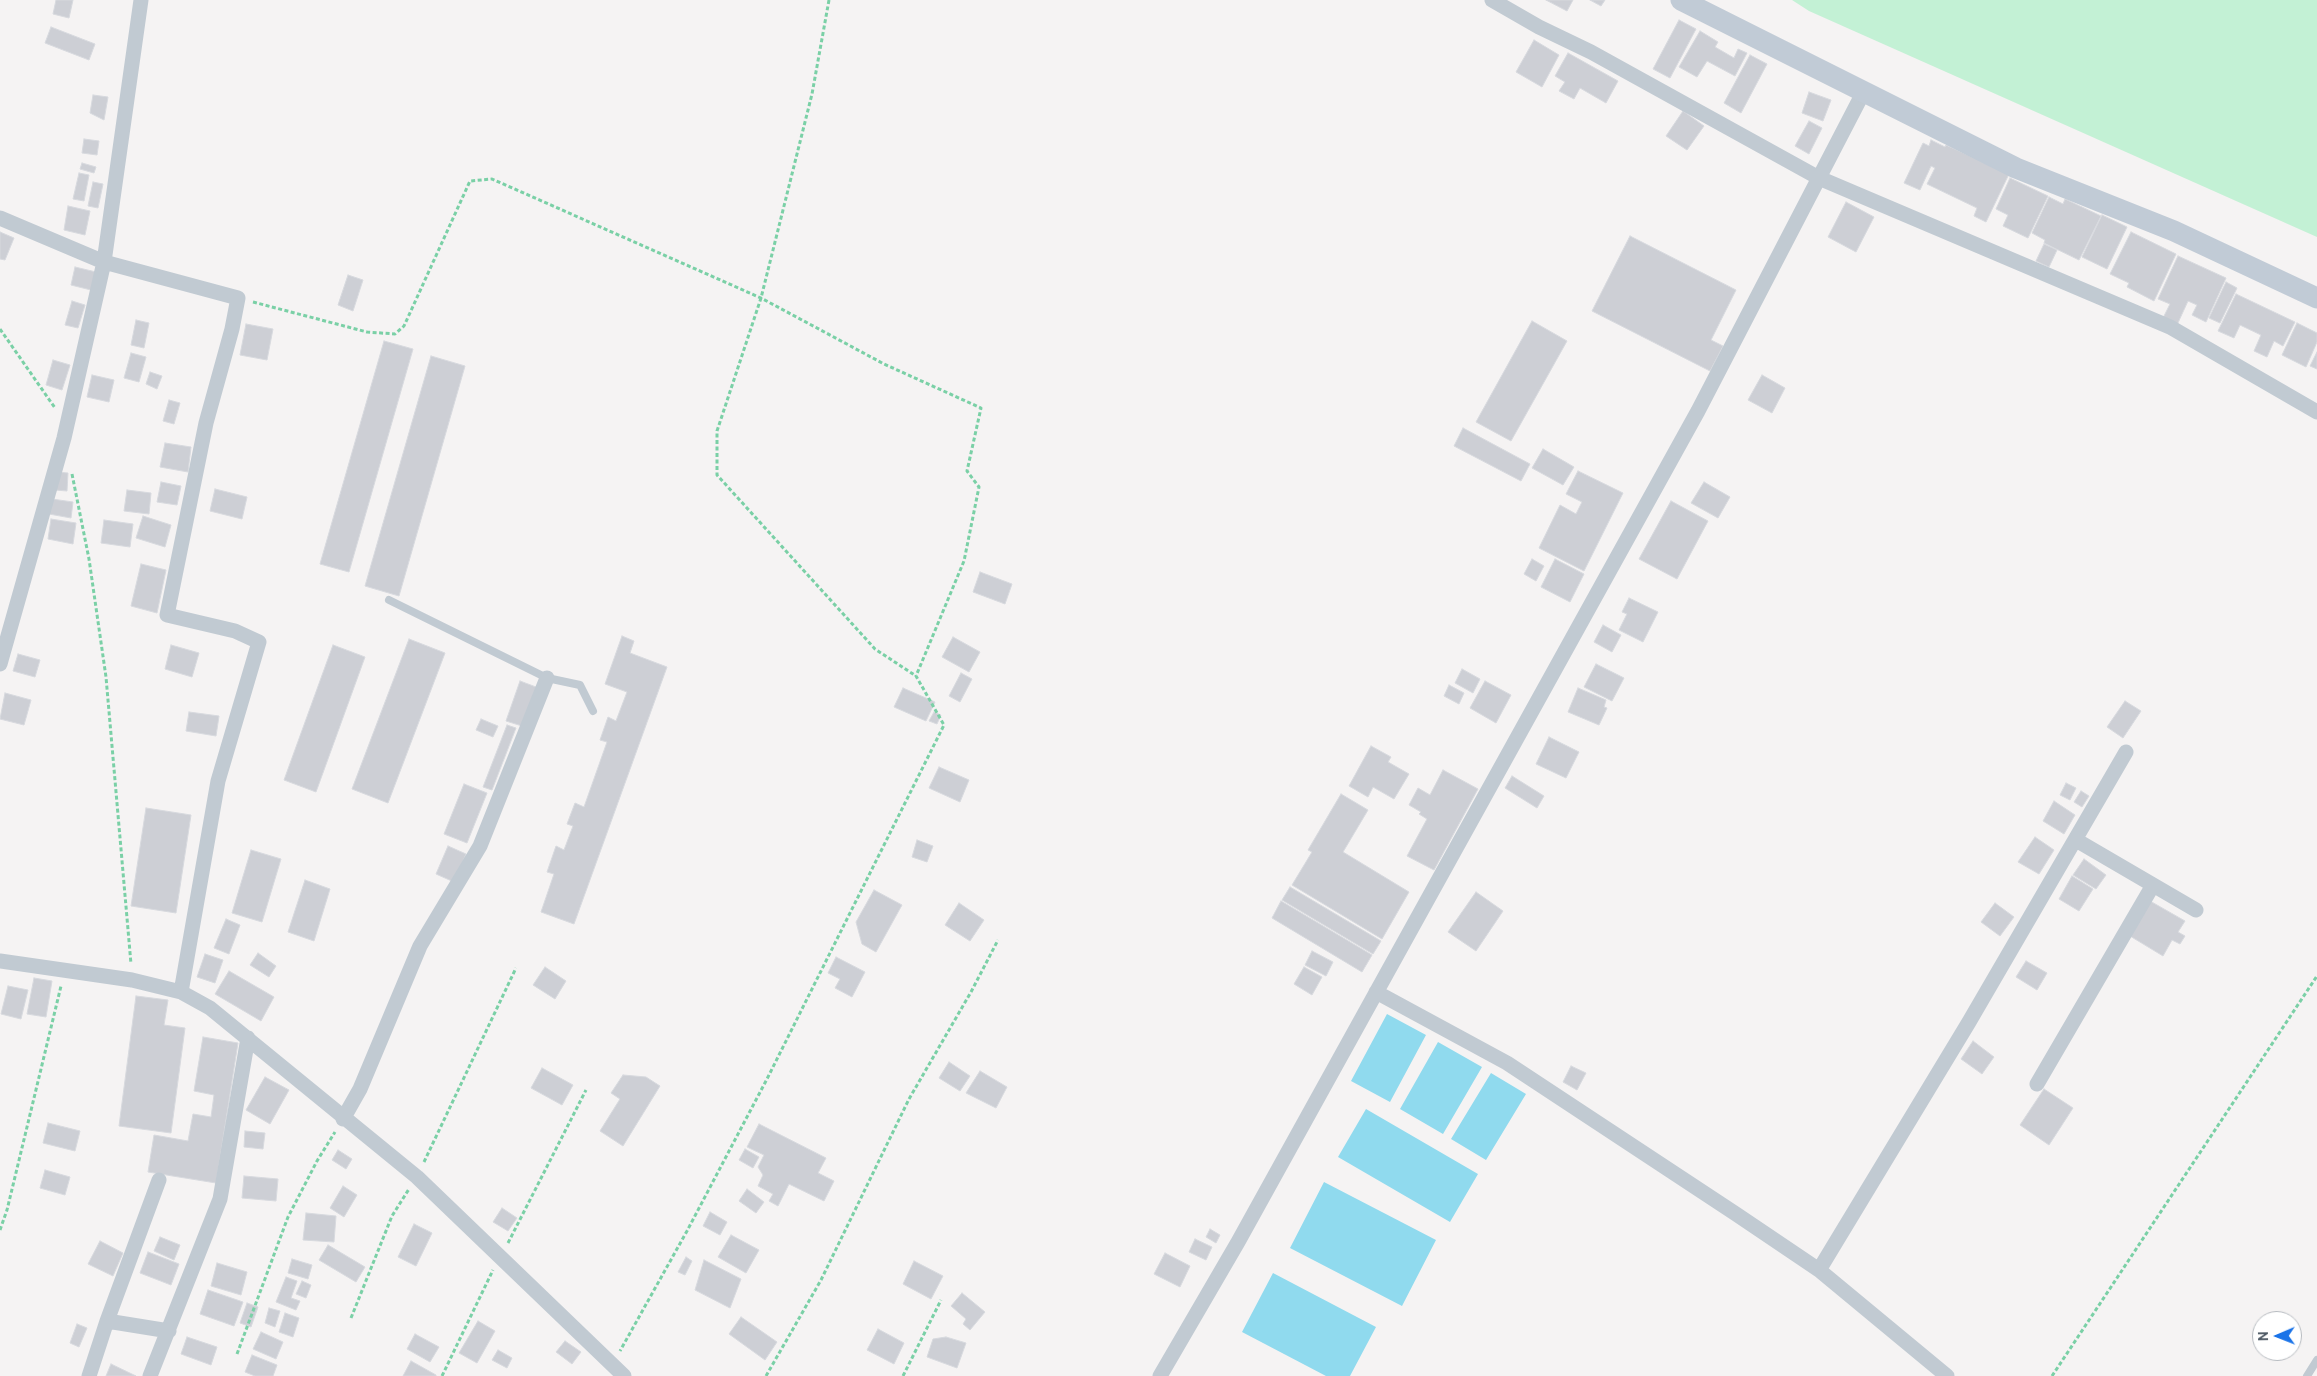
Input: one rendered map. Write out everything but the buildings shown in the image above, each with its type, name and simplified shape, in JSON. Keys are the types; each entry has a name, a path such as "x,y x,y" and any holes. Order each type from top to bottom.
{"main road":[{"path":"1681,0 1863,93 2016,168 2174,231 2317,298"}],"street":[{"path":"0,664 64,438 104,262 142,0"},
{"path":"1492,0 1539,27 1591,52 1819,178 2170,327 2317,412"},
{"path":"1160,1376 1238,1242 1693,419 1863,93"},
{"path":"0,218 104,262 238,298 232,330 206,423 167,615 235,631 258,642 218,781 180,992"},
{"path":"343,1119 360,1089 420,946 480,846 547,678"},
{"path":"1819,1270 2076,840 2126,752"},
{"path":"2076,840 2196,910"},
{"path":"2037,1084 2153,885"},
{"path":"0,961 132,980 180,992 210,1008 343,1119 417,1177 624,1376"},
{"path":"1376,992 1506,1063 1819,1270 1947,1376"},
{"path":"150,1376 220,1199 248,1038"},
{"path":"89,1376 107,1320 159,1180"},
{"path":"107,1320 169,1331"}],"lane":[{"path":"389,600 547,678 580,685 593,711"},
{"path":"2307,1376 2317,1360"}],"path":[{"path":"612,1365 687,1231 768,1079 944,725 916,676 876,649 717,475 718,432 761,298 812,94 829,0"},
{"path":"238,298 367,332 394,334 404,326 470,181 492,180 761,298 884,364 981,408 966,471 979,487 964,561 916,676"},
{"path":"0,329 57,410 64,438 88,559 106,677 132,980"},
{"path":"766,1376 821,1280 909,1099 971,992 998,940"},
{"path":"351,1318 392,1216 417,1177 516,968"},
{"path":"0,1230 7,1210 66,969"},
{"path":"2052,1376 2317,976"},
{"path":"442,1376 500,1257 531,1202 586,1090"},
{"path":"237,1354 288,1217 317,1161 343,1119"},
{"path":"903,1376 941,1300"}],"green space":[{"path":"1792,0 2317,0 2317,237 1809,11"}],"water":[{"path":"1387,1014 1426,1035 1390,1102 1351,1081"},
{"path":"1438,1042 1482,1067 1443,1134 1400,1109"},
{"path":"1491,1073 1526,1094 1486,1160 1451,1139"},
{"path":"1366,1109 1478,1174 1450,1222 1338,1157"},
{"path":"1324,1182 1436,1240 1402,1306 1290,1248"},
{"path":"1273,1273 1376,1327 1350,1376 1326,1376 1242,1332"}]}
